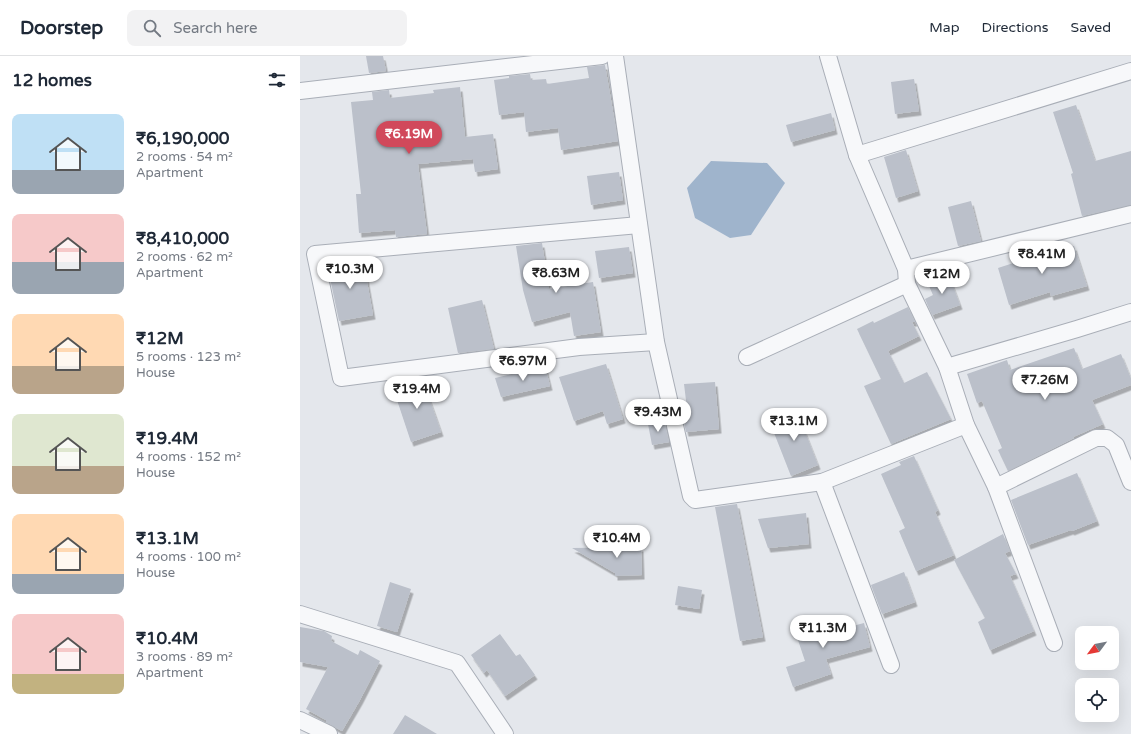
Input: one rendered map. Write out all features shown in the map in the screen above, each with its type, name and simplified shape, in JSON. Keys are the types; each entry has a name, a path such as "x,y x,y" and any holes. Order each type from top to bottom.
{"street":[{"path":"300,91 602,56"},
{"path":"615,56 656,342 691,496 695,500 822,482 966,425"},
{"path":"828,56 858,155 907,277 947,367 966,425 996,487 1054,643"},
{"path":"858,155 1131,71"},
{"path":"747,357 907,277 1131,214"},
{"path":"639,225 315,254 341,378 579,347 656,342"},
{"path":"947,367 1131,312"},
{"path":"996,487 1096,438 1107,438 1116,445 1131,482"},
{"path":"822,482 891,666"},
{"path":"300,614 457,663 505,734"},
{"path":"300,720 329,734"}],"water":[{"path":"711,161 767,163 785,183 751,235 730,238 695,218 687,188"}],"building":[{"path":"366,56 383,56 386,71 369,73"},
{"path":"605,65 618,141 561,150 558,128 526,132 524,112 499,115 494,80 509,78 509,76 530,74 531,80 546,79 547,84 589,78 587,67"},
{"path":"914,79 919,111 895,114 891,82"},
{"path":"460,87 465,137 493,134 498,169 475,172 473,159 418,164 427,234 396,237 395,230 359,233 356,194 361,194 351,102 373,100 372,92 389,90 390,98 434,93 433,90"},
{"path":"1076,105 1095,161 1131,151 1131,205 1082,216 1071,174 1073,173 1053,112"},
{"path":"831,113 835,130 791,142 786,125"},
{"path":"906,150 918,191 896,198 884,157"},
{"path":"619,172 623,200 591,205 587,176"},
{"path":"971,201 981,241 958,246 948,207"},
{"path":"542,243 549,289 593,282 601,332 574,336 570,312 532,322 523,290 516,246"},
{"path":"1074,246 1087,286 1051,296 1050,292 1009,305 998,268 1026,259 1025,255 1048,248 1050,254"},
{"path":"629,247 633,273 599,278 595,251"},
{"path":"363,259 373,315 339,321 327,264"},
{"path":"948,273 960,305 932,315 925,299 933,295 927,281"},
{"path":"482,300 494,349 458,353 448,308"},
{"path":"908,307 915,322 912,322 919,336 888,351 904,383 927,372 951,419 891,444 864,386 881,379 857,329 873,321 874,323"},
{"path":"1074,348 1082,369 1121,354 1131,379 1131,385 1092,400 1103,424 1073,437 1074,438 1008,471 998,450 1002,448 982,401 977,403 967,374 1007,360 1010,370"},
{"path":"606,364 623,419 607,424 603,411 574,421 559,377"},
{"path":"545,366 550,386 501,397 495,378"},
{"path":"422,378 441,432 411,442 393,388"},
{"path":"715,382 719,429 686,432 683,418 688,417 684,384"},
{"path":"796,409 818,465 791,476 769,420"},
{"path":"664,421 669,442 652,445 648,424"},
{"path":"914,456 938,510 935,512 954,555 916,571 899,531 905,528 881,474 901,465 899,462"},
{"path":"1077,473 1097,521 1072,531 1071,530 1028,545 1011,500"},
{"path":"737,504 763,637 740,641 715,507"},
{"path":"806,513 809,544 768,548 758,519"},
{"path":"1003,534 1010,551 1005,553 1016,574 1010,576 1034,631 990,650 978,622 985,618 954,560"},
{"path":"641,547 642,575 615,576 615,573 572,548"},
{"path":"904,572 915,602 882,614 871,585"},
{"path":"390,582 411,589 397,632 377,626"},
{"path":"678,586 702,590 699,609 675,605"},
{"path":"812,616 819,635 864,623 870,647 826,659 831,674 793,687 786,667 805,661 792,622"},
{"path":"300,627 324,631 332,636 331,641 358,655 360,650 380,661 342,731 306,709 328,667 300,662"},
{"path":"500,634 516,656 520,654 535,675 505,696 487,670 484,673 471,655"},
{"path":"405,715 437,734 393,734"}]}
